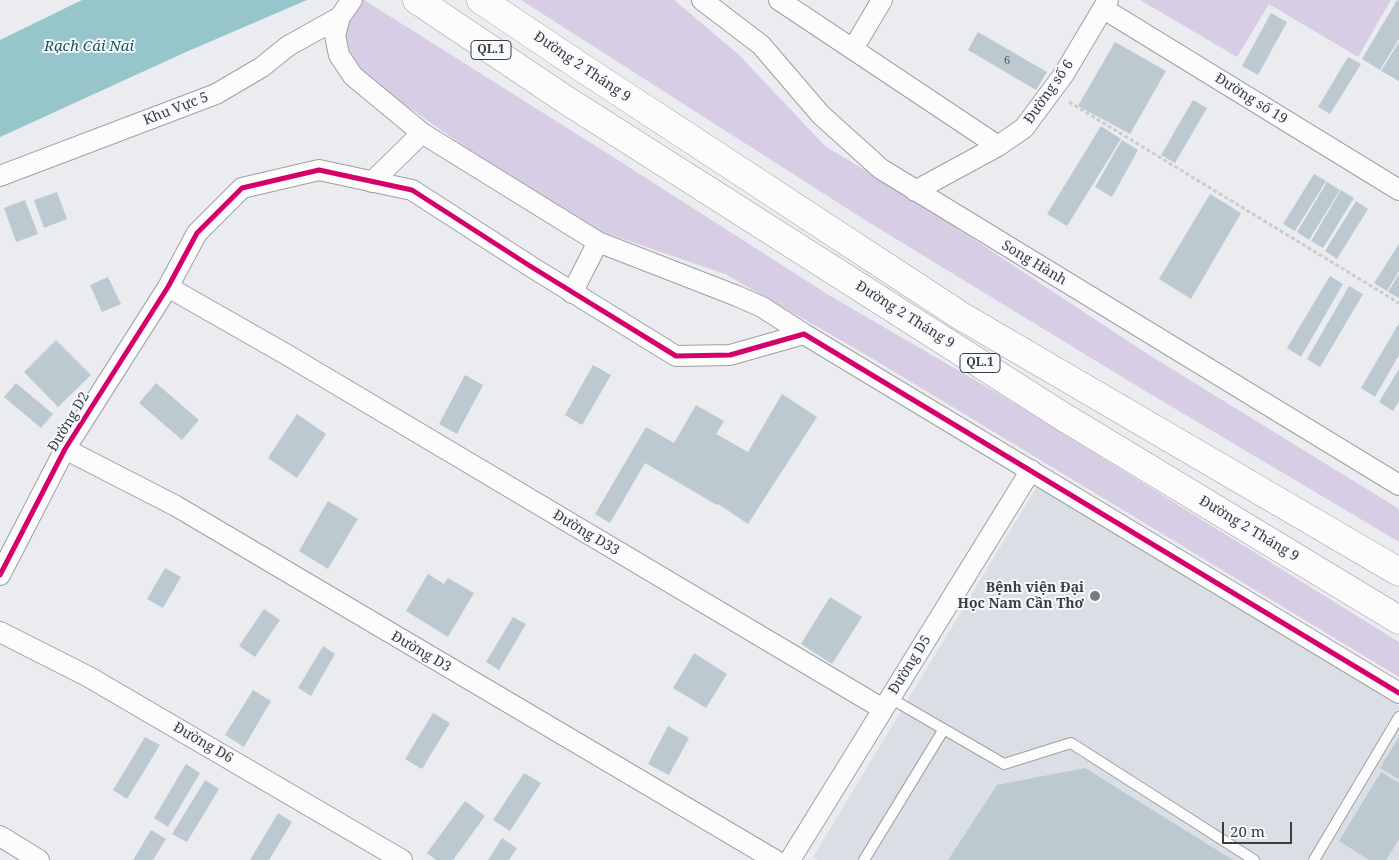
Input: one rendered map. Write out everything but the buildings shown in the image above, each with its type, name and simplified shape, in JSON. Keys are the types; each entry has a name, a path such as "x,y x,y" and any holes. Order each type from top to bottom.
{"highway":[{"name":"Đường 2 Tháng 9","path":"417,0 566,100 1062,416 1399,620"},
{"name":"Đường 2 Tháng 9","path":"481,0 961,316 1399,572"}],"street":[{"path":"352,0 340,17 335,35 339,55 353,76 422,133 598,242 762,307 1399,694"},
{"name":"Song Hành","path":"702,0 761,45 820,114 881,169 1399,485"},
{"path":"779,0 998,146"},
{"path":"853,49 882,0"},
{"name":"Đường số 6","path":"915,191 998,146 1024,128 1064,74 1106,4"},
{"name":"Đường số 19","path":"1106,4 1399,190"},
{"name":"Khu Vực 5","path":"0,176 216,94 262,68 288,46 340,17"},
{"path":"372,182 422,133"},
{"name":"Đường D2","path":"0,574 65,449 168,287 197,233 242,188 319,170 412,190 676,356 730,355 804,334"},
{"path":"572,292 598,242"},
{"name":"Đường D33","path":"168,287 887,704"},
{"name":"Đường D3","path":"65,449 176,506 775,860"},
{"name":"Đường D5","path":"790,860 1031,470"},
{"name":"Đường D6","path":"0,632 89,677 402,860"},
{"path":"0,836 39,860"}],"lane":[{"path":"887,704 944,729 1004,764 1071,743 1254,860"},
{"path":"1314,860 1399,717"},
{"path":"864,860 944,729"}],"path":[{"path":"1061,98 1399,303"}],"shaded area":[{"path":"360,0 364,0 827,294 1004,397 1399,642 1399,677 870,357 725,274 591,228 471,151 384,90 354,66 345,47 348,21"},
{"path":"521,0 674,0 738,54 825,146 911,198 1146,353 1399,509 1399,542 1137,386 865,220"},
{"path":"1140,0 1391,0 1358,57 1269,4 1237,57"},
{"name":"Bệnh viện Đại Học Nam Cần Thơ","path":"1037,486 1399,706 1399,860 818,860 813,857"}],"water":[{"name":"Rạch Cái Nai","path":"82,0 307,0 186,52 0,137 0,40"}],"cycle path":[{"path":"0,575 65,449 168,287 197,233 242,188 319,170 412,190 530,266 676,356 730,355 804,334 1399,693"}],"place":[{"name":"Bệnh viện Đại Học Nam Cần Thơ","path":"1095,596"}]}
